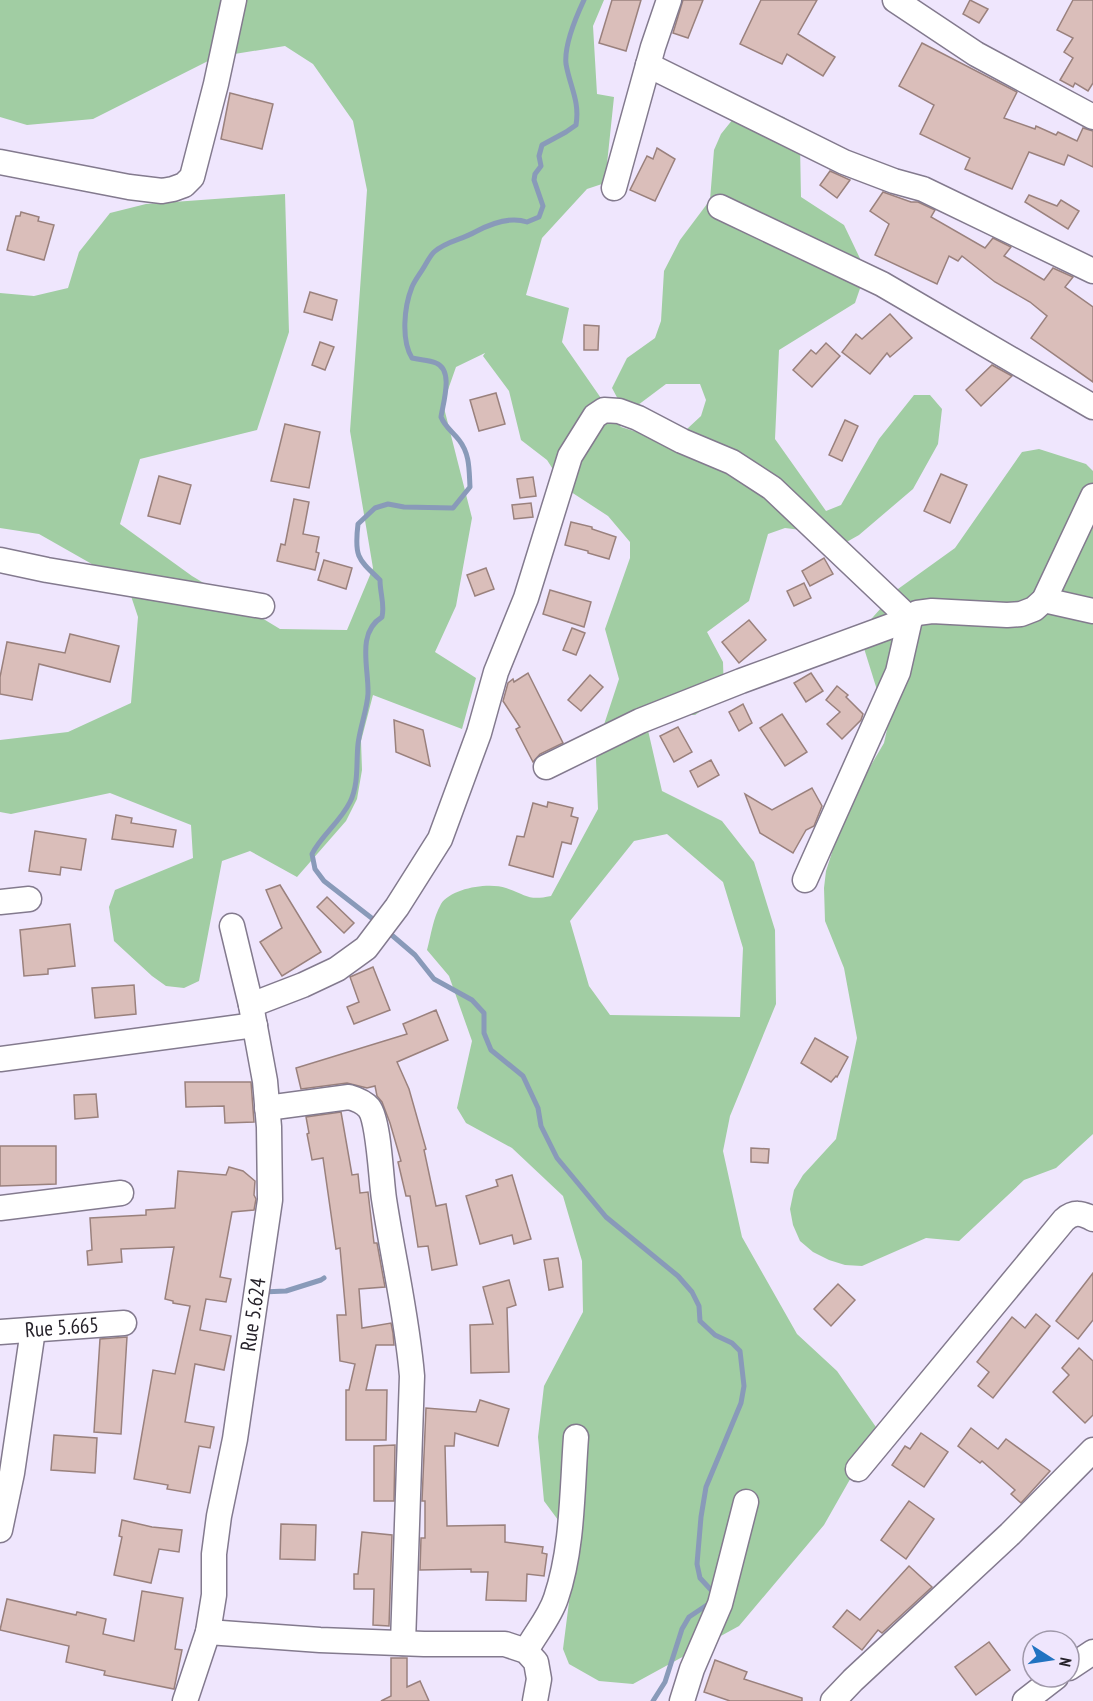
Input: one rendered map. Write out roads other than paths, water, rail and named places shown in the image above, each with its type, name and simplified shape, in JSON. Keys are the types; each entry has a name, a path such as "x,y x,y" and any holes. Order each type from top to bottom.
{"street":[{"path":"0,162 162,191 184,184 192,177 195,167 234,0"},
{"path":"614,188 648,65 669,0"},
{"path":"895,0 976,54 1093,117"},
{"path":"648,65 836,159 894,182 923,189 1093,271"},
{"path":"720,207 882,284 1093,407"},
{"path":"0,1059 253,1015 303,985 337,969 366,948 397,907 440,839 479,733 496,672 526,598 570,456 595,416 604,410 619,411 638,418 682,441 732,462 772,488 910,619"},
{"path":"546,767 640,721 910,619 917,613 932,611 1006,615 1022,614 1034,609 1044,600 1093,496"},
{"path":"0,560 262,606"},
{"path":"1044,600 1093,611"},
{"path":"805,880 898,672 910,619"},
{"path":"0,902 29,899"},
{"name":"Rue 5.624","path":"185,1701 208,1632 214,1595 214,1554 219,1516 235,1439 270,1200 265,1081 253,1015 232,926"},
{"path":"267,1108 349,1097 369,1108 374,1120 384,1199 409,1338 412,1376 403,1643"},
{"path":"0,1208 122,1193"},
{"path":"858,1469 1064,1220 1075,1213 1084,1214 1093,1219"},
{"name":"Rue 5.665","path":"0,1332 124,1323"},
{"path":"0,1530 12,1473 33,1330"},
{"path":"526,1651 555,1601 561,1579 567,1544 576,1437"},
{"path":"833,1701 1010,1534 1093,1450"},
{"path":"681,1701 720,1604 746,1502"},
{"path":"208,1632 320,1640 505,1644 526,1651 536,1662 539,1679 535,1701"},
{"path":"1025,1701 1040,1689"}],"waterway":[{"path":"378,923 324,881 315,869 312,854 346,809 353,795 358,744 368,694 366,642 369,632 382,617 383,612 380,580 362,562 357,551 358,524 375,508 388,504 404,507 453,508 470,487 468,462 463,445 441,417 446,387 445,372 436,363 412,358 406,342 405,323 409,295 431,255 439,248 494,224 507,220 527,222 539,217 543,206 534,180 541,166 539,156 542,145 576,125 576,101 566,56 571,31 584,0"},
{"path":"387,931 415,955 434,979 472,1000 484,1013 484,1033 491,1050 523,1076 538,1108 541,1126 557,1158 606,1217 678,1276 692,1292 699,1306 700,1321 715,1335 732,1343 740,1351 744,1386 741,1403 706,1487 701,1517 697,1564 700,1578 713,1595"},
{"path":"262,1292 286,1291 324,1278"},
{"path":"653,1701 665,1682 682,1629 689,1617 710,1603"}]}
